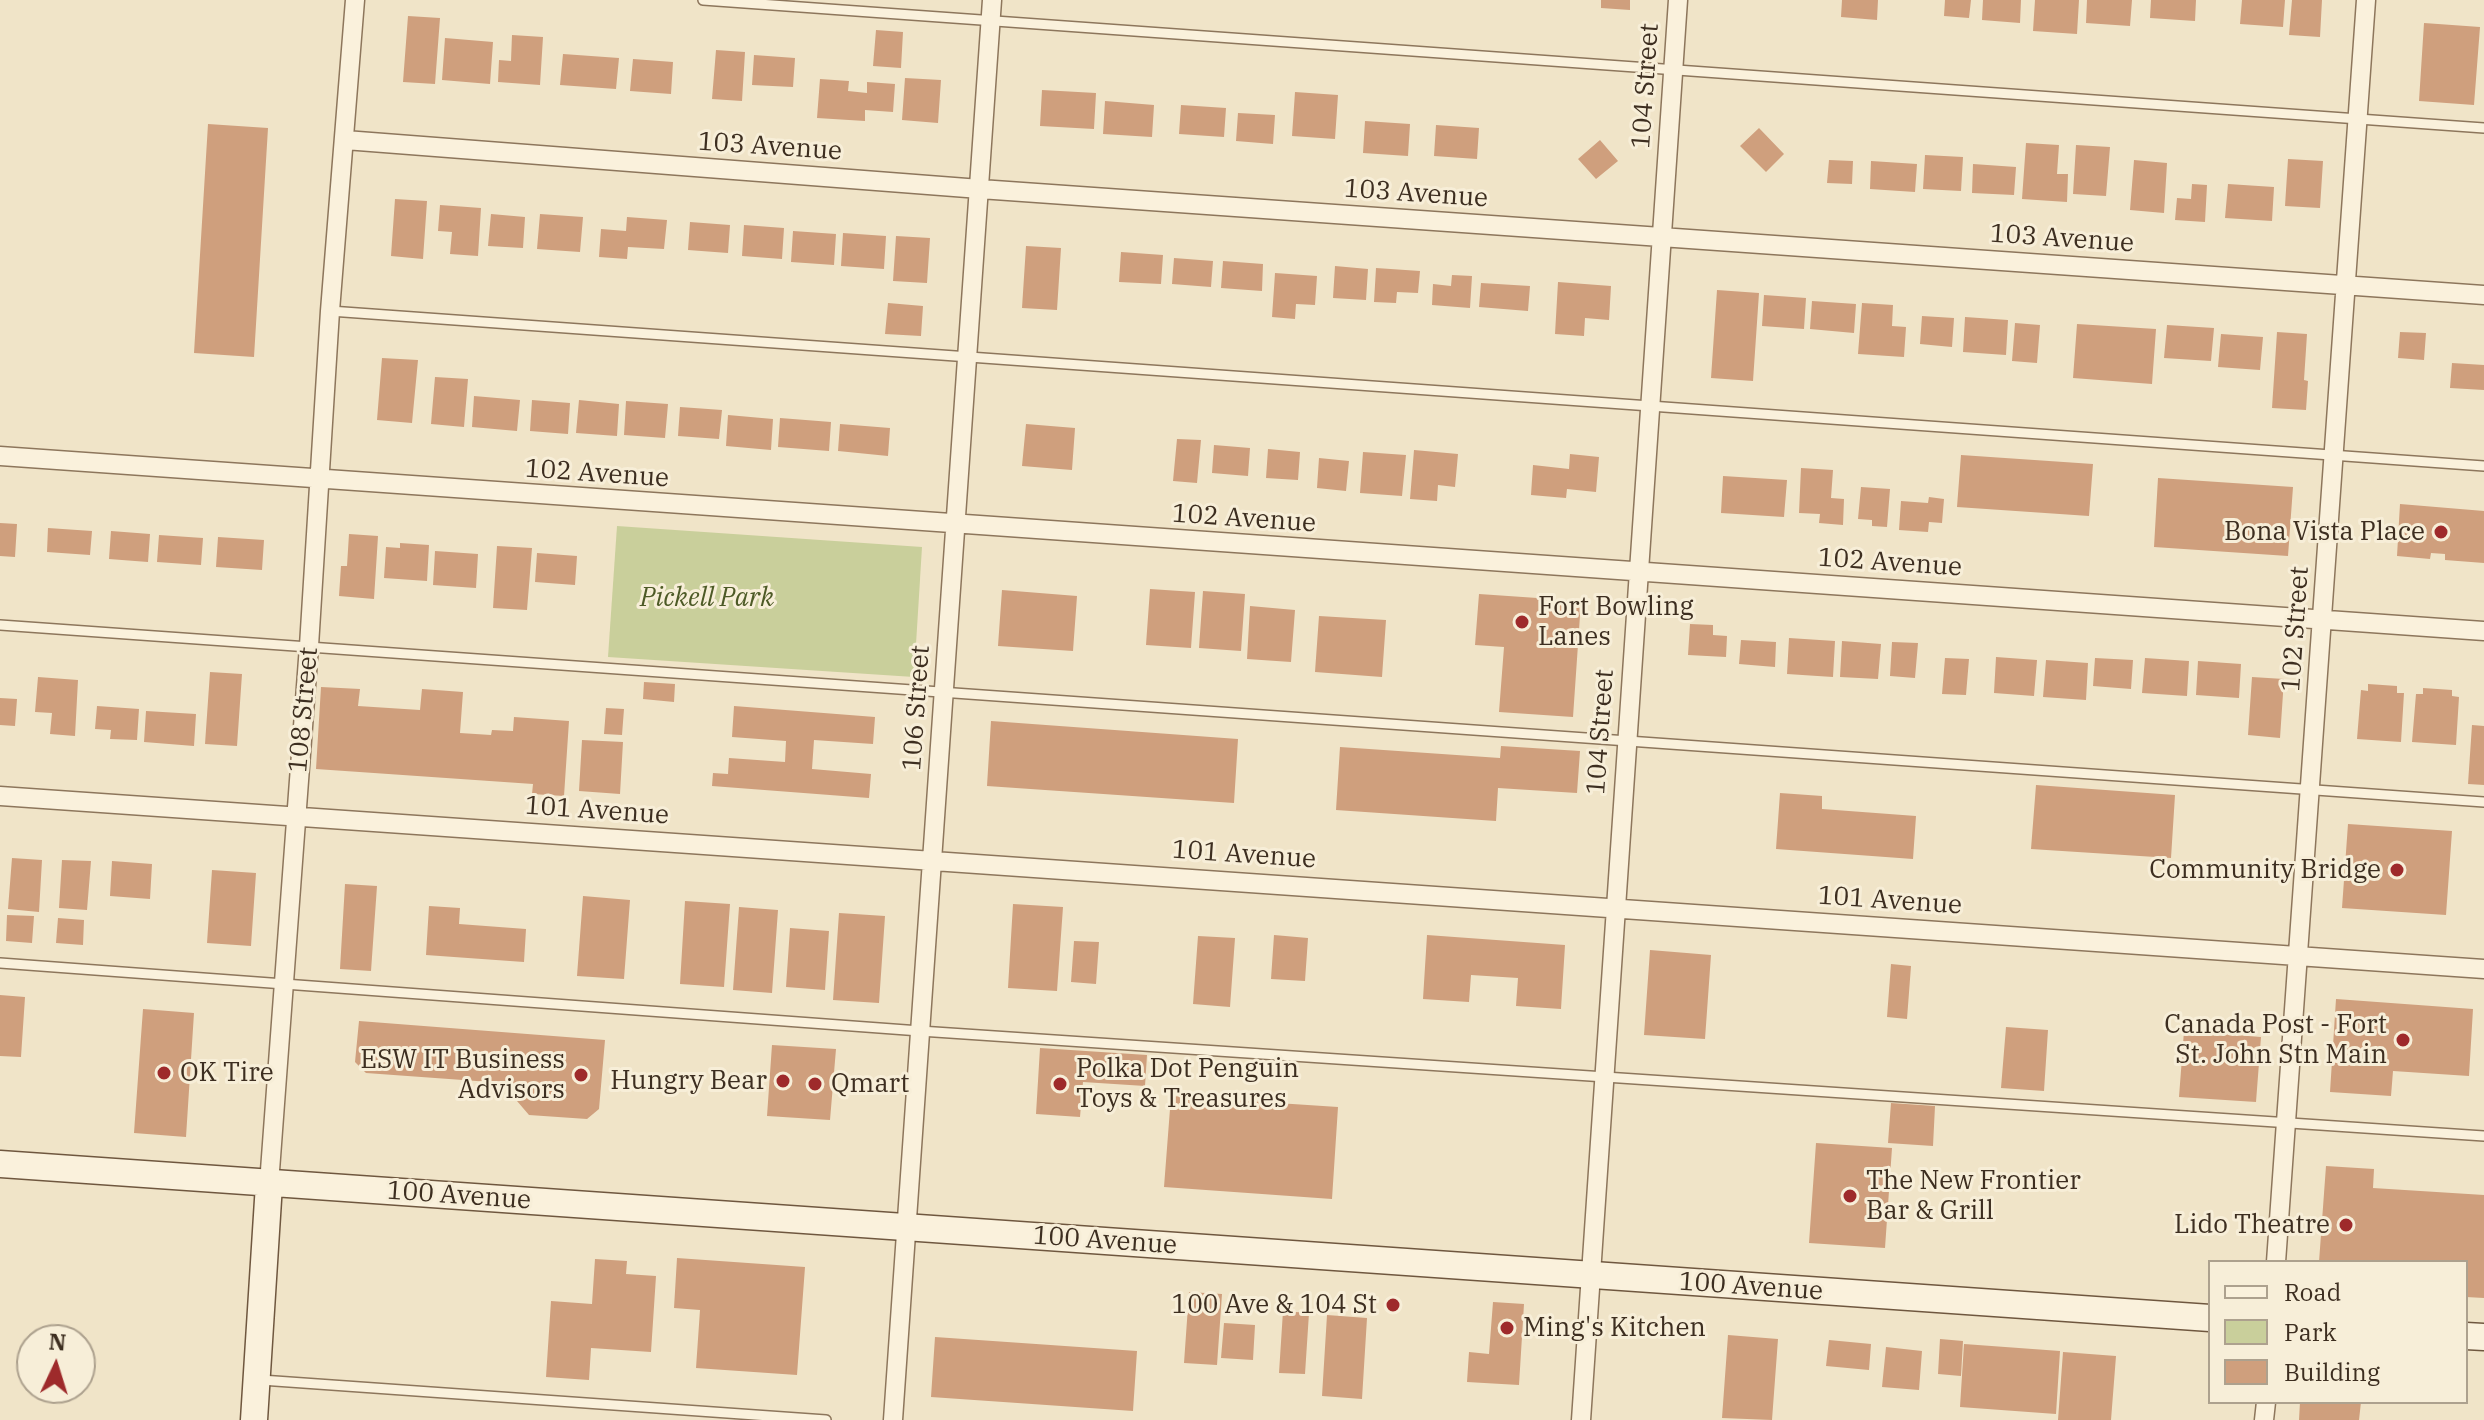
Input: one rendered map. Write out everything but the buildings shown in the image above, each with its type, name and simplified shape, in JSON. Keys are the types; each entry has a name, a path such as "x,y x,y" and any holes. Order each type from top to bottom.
{"main road":[{"name":"100 Avenue","path":"0,1164 2208,1318"},
{"name":"108 Street","path":"254,1420 269,1184"}],"street":[{"name":"108 Street","path":"269,1184 309,646 330,311 355,0"},
{"name":"106 Street","path":"893,1420 992,0"},
{"name":"104 Street","path":"1581,1420 1678,0"},
{"name":"102 Street","path":"2276,1260 2366,0"},
{"name":"103 Avenue","path":"345,140 980,189 2484,295"},
{"name":"102 Avenue","path":"0,456 2484,631"},
{"name":"101 Avenue","path":"0,796 2484,969"}],"lane":[{"path":"703,0 2484,128"},
{"path":"330,311 2484,466"},
{"path":"0,625 2484,802"},
{"path":"0,963 920,1031 2484,1136"},
{"path":"257,1380 826,1420"}],"green space":[{"name":"Pickell Park","path":"617,526 922,547 914,677 608,657"}],"place":[{"name":"Bona Vista Place","path":"2441,532"},
{"name":"Fort Bowling Lanes","path":"1522,622"},
{"name":"Community Bridge","path":"2397,870"},
{"name":"Canada Post - Fort St. John Stn Main","path":"2403,1040"},
{"name":"OK Tire","path":"164,1073"},
{"name":"ESW IT Business Advisors","path":"581,1075"},
{"name":"Hungry Bear","path":"783,1081"},
{"name":"Qmart","path":"815,1084"},
{"name":"Polka Dot Penguin Toys & Treasures","path":"1060,1084"},
{"name":"The New Frontier Bar & Grill","path":"1850,1196"},
{"name":"Lido Theatre","path":"2346,1225"},
{"name":"100 Ave & 104 St","path":"1393,1305"},
{"name":"Ming's Kitchen","path":"1507,1328"}]}
